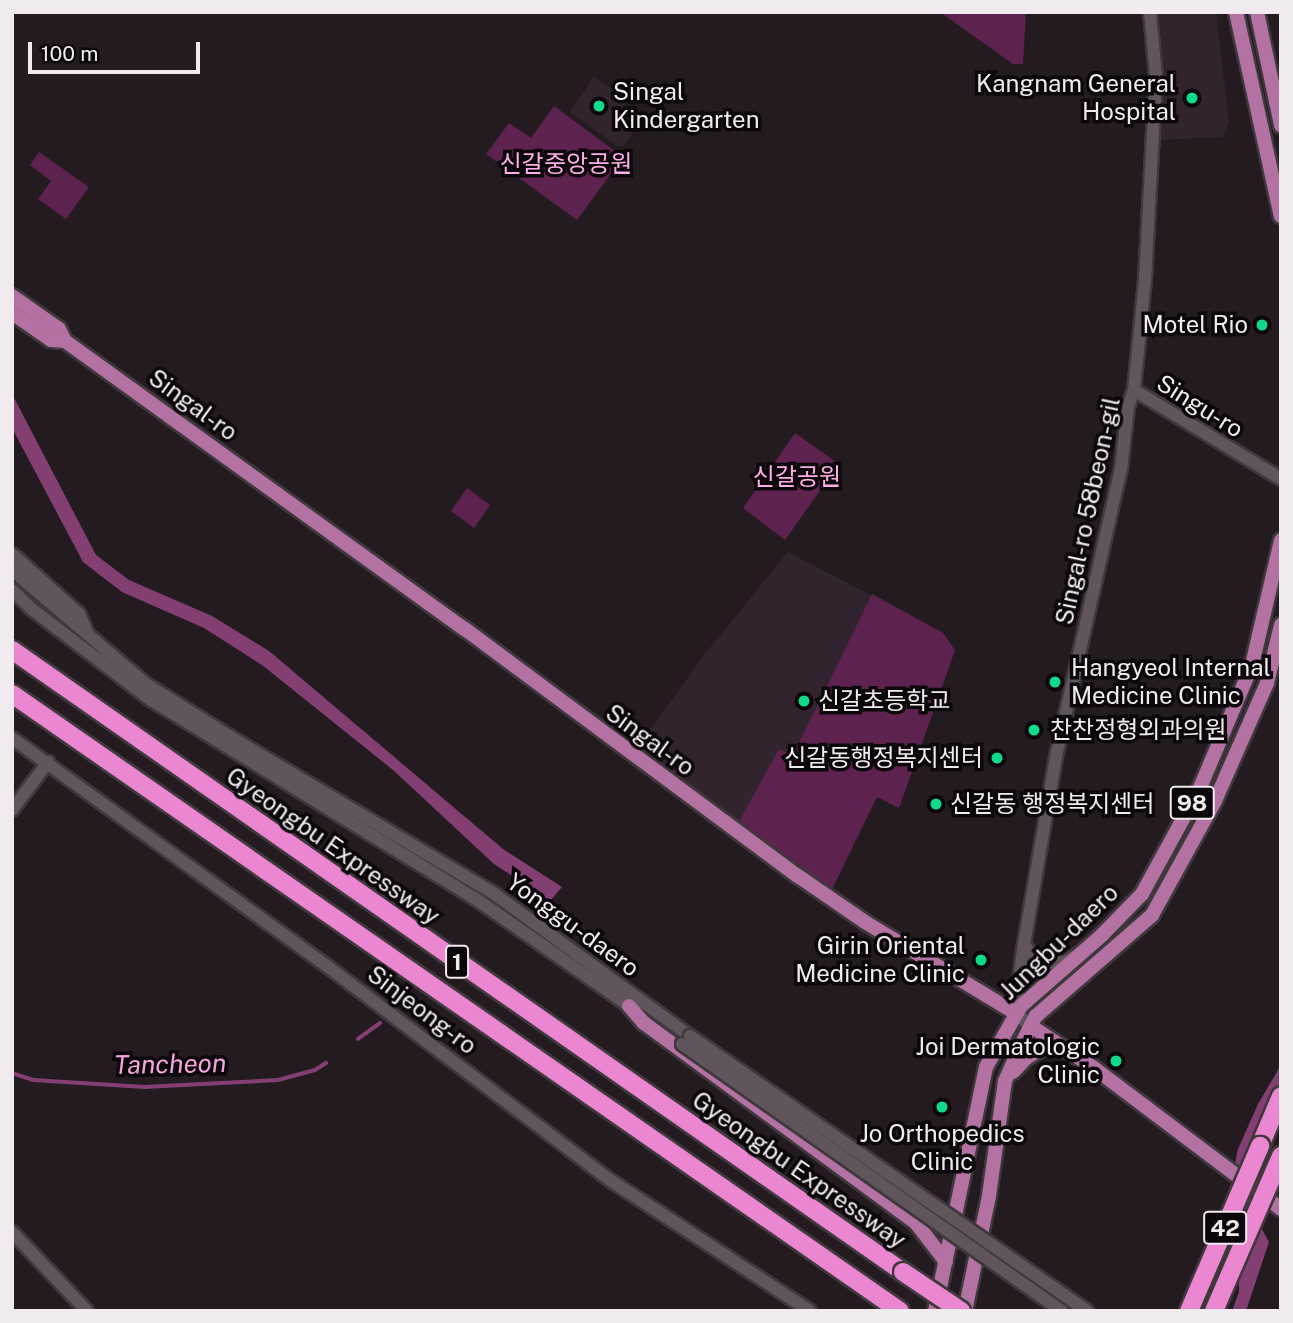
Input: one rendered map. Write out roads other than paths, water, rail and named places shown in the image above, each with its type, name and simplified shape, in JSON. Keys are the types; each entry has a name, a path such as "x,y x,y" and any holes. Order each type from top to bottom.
{"highway":[{"name":"Gyeongbu Expressway","path":"12,650 903,1272 963,1311"},
{"name":"1","path":"12,694 897,1308"},
{"name":"42","path":"1189,1311 1281,1096"},
{"name":"42","path":"1214,1311 1281,1156"}],"main road":[{"name":"Singal-ro 58beon-gil","path":"1015,1013 1057,752 1121,469 1128,407 1134,390 1145,280 1156,89 1150,12"},
{"path":"1236,12 1281,216"},
{"path":"1257,12 1281,125"},
{"name":"Singal-ro","path":"12,296 59,329 65,341 454,621 799,876 865,922 1015,1013 1219,1160 1281,1209"},
{"name":"Singal-ro","path":"12,313 51,340 65,341"},
{"name":"Singu-ro","path":"1134,390 1281,479"},
{"name":"Jungbu-daero","path":"935,1311 986,1067 1015,1013 1142,894 1199,790 1252,665 1281,540"},
{"path":"12,554 79,614 89,636"},
{"name":"Yonggu-daero","path":"12,570 146,684 494,893 686,1040 1062,1311"},
{"name":"Yonggu-daero","path":"12,590 33,610 150,700 479,901 629,1006 686,1040 1087,1311"},
{"name":"Jungbu-daero","path":"963,1311 989,1196 1005,1081 1031,1026 1052,1002 1152,915 1215,802 1267,684 1281,625"},
{"name":"Sinjeong-ro","path":"12,738 414,1030 613,1182 810,1311"},
{"path":"12,810 48,762"},
{"path":"1024,945 1037,960 1046,963 1076,956"},
{"path":"629,1006 644,1024 916,1223 946,1262"},
{"path":"1005,1081 1026,1058 1054,1042"},
{"path":"12,1232 87,1311"}],"waterway":[{"name":"Tancheon","path":"358,1039 380,1023"},
{"name":"Tancheon","path":"12,1073 33,1080 145,1087 278,1080 315,1070 326,1063"}],"place":[{"name":"Kangnam General Hospital","path":"1192,98"},
{"name":"Singal Kindergarten","path":"599,106"},
{"name":"Motel Rio","path":"1262,325"},
{"name":"Hangyeol Internal Medicine Clinic","path":"1055,682"},
{"name":"신갈초등학교","path":"804,701"},
{"name":"찬찬정형외과의원","path":"1034,730"},
{"name":"신갈동행정복지센터","path":"997,758"},
{"name":"신갈동 행정복지센터","path":"936,804"},
{"name":"Girin Oriental Medicine Clinic","path":"981,960"},
{"name":"Joi Dermatologic Clinic","path":"1116,1061"},
{"name":"Jo Orthopedics Clinic","path":"942,1107"}],"park label":[{"name":"신갈중앙공원","path":"566,164"},
{"name":"신갈공원","path":"797,477"}]}
